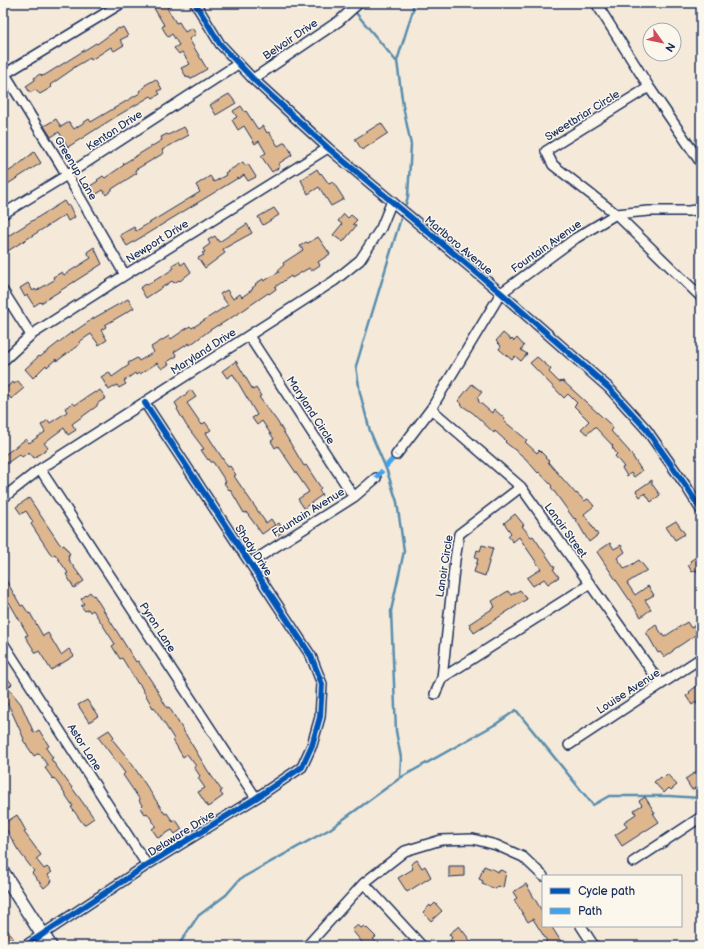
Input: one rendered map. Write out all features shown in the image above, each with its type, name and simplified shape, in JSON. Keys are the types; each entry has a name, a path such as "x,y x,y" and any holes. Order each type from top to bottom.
{"main road":[{"path":"3,873 50,946"}],"street":[{"path":"4,75 122,3"},
{"name":"Marlboro Avenue","path":"194,3 220,44 253,79 328,148 501,293 609,388 646,429 701,510"},
{"name":"Belvoir Drive","path":"253,79 339,21 359,3"},
{"path":"596,3 649,87 701,163"},
{"name":"Kenton Drive","path":"3,214 67,175 238,64"},
{"name":"Greenup Lane","path":"4,75 67,175 124,275"},
{"name":"Sweetbriar Circle","path":"616,214 552,165 546,151 649,87"},
{"name":"Newport Drive","path":"3,361 31,335 124,275 328,148"},
{"name":"Maryland Drive","path":"3,498 40,469 334,281 360,260 381,228 392,201"},
{"name":"Fountain Avenue","path":"396,455 431,408 501,293 576,238 616,214 649,211 689,211 701,209"},
{"path":"616,214 701,297"},
{"path":"3,291 31,335"},
{"name":"Maryland Circle","path":"249,336 354,497"},
{"name":"Shady Drive","path":"145,403 312,656 322,684 320,717"},
{"name":"Lanoir Street","path":"431,408 521,487 661,684"},
{"name":"Pyron Lane","path":"40,469 256,798"},
{"name":"Fountain Avenue","path":"250,562 354,497 376,478"},
{"name":"Lanoir Circle","path":"435,694 442,678 459,534 521,487"},
{"path":"442,678 590,584"},
{"name":"Astor Lane","path":"3,643 148,865"},
{"name":"Louise Avenue","path":"569,745 701,658"},
{"name":"Delaware Drive","path":"26,946 148,865 256,798 302,767 312,745 320,717"},
{"path":"633,862 701,817"},
{"path":"306,946 364,883 405,851 441,840 473,839 496,845 523,857 542,875"},
{"path":"364,883 422,946"},
{"path":"582,927 594,946"}],"building":[{"path":"156,3 175,3 167,8 176,23 179,22 185,32 192,28 196,34 189,39 207,69 190,79 189,77 187,78 181,68 190,64 182,52 179,54 174,48 179,45 172,34 168,37 162,27 164,25 152,5"},
{"path":"123,27 128,36 120,40 124,45 114,51 111,47 91,60 90,58 73,68 50,85 52,87 40,94 35,90 30,93 26,86 35,80 34,78 40,74 42,76 45,75 96,43 97,44 119,28"},
{"path":"156,79 162,89 158,91 160,94 153,98 151,96 68,147 59,132 51,137 44,126 56,119 61,127 69,122 74,129 89,119 91,122 140,93 139,91 145,87 145,85"},
{"path":"229,94 236,103 216,115 210,105"},
{"path":"241,106 258,129 263,126 278,146 285,142 290,150 292,155 278,164 280,167 272,172 261,156 266,153 259,141 255,144 244,126 238,130 232,120 237,117 233,111"},
{"path":"381,123 388,133 362,150 355,139"},
{"path":"184,127 189,135 162,150 164,153 135,170 137,173 112,189 106,195 103,190 92,197 87,188 98,181 97,180 103,176 105,178 124,165 123,164 162,140 161,137"},
{"path":"34,152 41,163 3,187 3,175"},
{"path":"243,162 245,166 248,164 256,177 248,181 244,175 239,179 238,178 127,246 120,235 134,227 136,231 200,192 196,185 210,176 214,182"},
{"path":"317,169 329,184 333,182 344,199 331,206 319,187 308,194 301,180"},
{"path":"64,201 67,206 69,205 75,217 68,221 65,215 3,254 3,239"},
{"path":"274,208 279,215 263,225 258,217"},
{"path":"344,214 348,218 351,215 357,220 353,224 356,226 343,242 333,235 342,224 338,221"},
{"path":"247,224 252,233 223,249 225,253 205,268 198,258 204,255 202,253 205,252 203,249 210,244 208,240 215,236 219,242"},
{"path":"318,237 330,254 318,262 320,265 311,271 309,268 292,278 291,276 275,287 276,289 269,294 268,293 210,330 190,345 189,343 174,352 177,356 167,362 169,364 162,369 157,363 140,374 139,373 136,375 135,373 124,381 126,384 119,388 117,385 109,390 101,377 109,372 112,377 129,365 128,363 137,358 139,361 154,352 151,347 169,336 171,339 190,326 192,328 228,305 220,294 227,290 233,299 240,294 242,297 253,289 252,288 256,285 255,284 263,279 264,281 279,272 278,270 284,265 283,263 303,250 300,246"},
{"path":"94,247 102,264 34,306 27,295 25,297 20,288 28,283 33,291 35,289 36,291 54,280 53,277 62,272 64,275 91,258 87,252"},
{"path":"179,261 181,265 185,262 191,272 180,281 179,280 174,283 172,281 146,298 140,288 167,273 174,268 172,265"},
{"path":"128,299 134,308 105,325 106,327 101,330 107,340 99,345 91,334 57,361 56,359 47,367 46,365 33,378 25,369 39,356 40,357 72,332"},
{"path":"503,333 511,340 512,339 514,341 517,338 524,346 521,350 527,354 521,361 515,356 512,360 499,349 501,346 496,341"},
{"path":"537,357 551,369 549,372 559,382 563,381 611,425 613,429 611,431 629,451 642,471 634,477 631,473 627,476 622,468 624,467 615,456 617,454 612,447 613,446 595,427 587,434 581,429 589,421 574,406 577,403 568,394 564,398 530,363"},
{"path":"236,361 253,390 256,388 261,396 259,397 277,421 304,466 306,465 321,488 319,490 322,495 304,508 298,499 309,492 278,446 275,448 271,441 274,439 262,421 257,425 252,418 257,415 233,374 227,378 222,371"},
{"path":"18,381 24,388 11,399 9,396 3,401 3,390 13,382 14,384"},
{"path":"472,384 482,392 477,398 479,400 478,401 492,413 494,409 505,419 504,421 527,440 525,442 537,453 539,450 546,457 545,458 549,461 548,462 576,494 577,493 584,501 588,499 594,506 584,514 598,535 589,542 575,518 574,519 551,487 552,486 539,472 538,473 525,458 505,442 506,441 495,431 494,433 473,413 461,405 462,404 458,401"},
{"path":"100,390 106,398 72,424 76,430 68,435 64,428 44,443 48,448 34,458 29,452 22,457 20,454 3,466 3,456 26,439 29,443 45,432 41,425 48,420 50,423 67,412 65,408 73,403 75,405"},
{"path":"191,390 196,397 187,403 202,425 205,422 211,430 206,433 228,467 230,466 236,475 234,476 266,523 271,519 275,525 262,534 246,512 244,513 230,489 229,490 224,483 226,482 213,462 209,459 208,460 201,450 204,449 186,425 177,409 178,408 175,403"},
{"path":"652,480 652,484 660,495 651,502 645,493 640,497 636,491"},
{"path":"29,498 59,543 62,546 64,545 70,554 68,555 68,559 84,581 74,588 66,574 68,573 55,554 52,556 31,524 33,522 26,511 21,514 16,507"},
{"path":"515,514 524,525 522,526 531,537 533,536 555,568 553,569 559,577 548,584 544,579 533,586 527,578 541,569 519,537 513,542 508,536 511,533 504,523"},
{"path":"676,521 685,534 675,540 666,527"},
{"path":"279,523 284,531 277,536 272,528"},
{"path":"610,543 614,549 621,545 625,552 617,558 625,569 639,560 647,570 627,583 635,595 648,586 654,595 645,600 651,609 641,617 597,552"},
{"path":"482,545 493,548 485,576 474,572 478,559 475,558 477,550 480,551"},
{"path":"699,555 701,559 701,578 696,570 692,572 688,565 691,563 690,561"},
{"path":"3,575 21,606 23,605 29,614 30,613 43,636 48,633 61,655 69,649 74,656 51,670 39,651 36,653 25,636 28,635 9,602 7,603 3,596"},
{"path":"520,590 527,599 474,633 469,624 495,607 492,601 508,591 511,595"},
{"path":"90,592 93,596 94,595 136,662 138,661 154,685 167,708 169,707 222,791 220,792 223,796 208,807 198,792 205,788 198,778 200,776 194,767 196,766 187,754 183,757 173,740 174,739 154,707 153,708 139,683 138,684 122,658 120,659 112,646 115,644 93,610 90,612 88,609 85,611 81,606 84,604 81,599"},
{"path":"687,622 691,628 695,625 700,632 664,657 660,652 658,653 646,632 656,625 664,637"},
{"path":"8,679 12,684 8,688 21,704 34,733 39,730 49,746 46,748 53,758 51,759 94,818 84,825 71,807 73,806 54,778 53,779 45,768 48,766 39,753 34,756 23,740 24,739 6,702 3,704 3,681 4,682"},
{"path":"698,685 701,690 701,711 696,702 692,705 686,696"},
{"path":"87,700 98,716 89,722 78,705"},
{"path":"109,730 114,737 112,739 130,761 165,814 167,813 173,822 176,820 182,829 175,834 172,830 158,838 152,829 156,826 147,813 145,814 141,808 143,806 139,801 140,800 123,775 125,773 98,737"},
{"path":"701,769 701,784 692,790 685,779"},
{"path":"667,774 677,785 671,790 669,788 664,793 654,782 660,777 662,779"},
{"path":"645,797 659,822 622,846 615,835 627,827 624,822 636,814 634,810 642,805 639,801"},
{"path":"17,815 26,831 24,832 41,855 36,859 44,869 47,867 52,872 48,875 52,881 44,888 32,873 34,871 18,850 3,824"},
{"path":"417,860 422,868 425,866 431,877 407,892 398,878 413,869 411,864"},
{"path":"449,866 464,866 464,876 449,877"},
{"path":"484,866 499,872 500,870 506,872 503,888 497,886 496,889 482,884 483,881 479,879"},
{"path":"526,884 542,911 542,927 552,927 564,946 539,946 547,941 533,919 528,922 514,900 517,898 513,892"},
{"path":"435,903 442,911 431,921 423,912 430,905 431,907"},
{"path":"3,924 13,938 3,945"},
{"path":"358,925 361,928 364,926 366,929 367,928 376,937 373,939 380,946 365,946 352,930"},
{"path":"459,926 472,943 469,946 454,946 450,940 452,938 449,934"}],"waterway":[{"path":"406,204 408,196 411,145 403,106 397,61 413,10 413,3"},
{"path":"356,13 396,61"},
{"path":"400,778 401,758 396,731 391,611 404,551 397,502 387,471 370,431 360,393 356,366 401,218"},
{"path":"178,946 198,916 226,895 240,879 330,829 400,778 496,724 516,710 593,805 609,796 669,796 701,798"}],"marked path":[{"path":"376,478 396,455"}],"cycle path":[{"path":"195,3 220,44 253,79 328,148 501,293 609,388 646,429 701,510"},
{"path":"25,946 147,865 256,798 302,767 312,745 320,717 322,684 311,656 145,403"}]}
